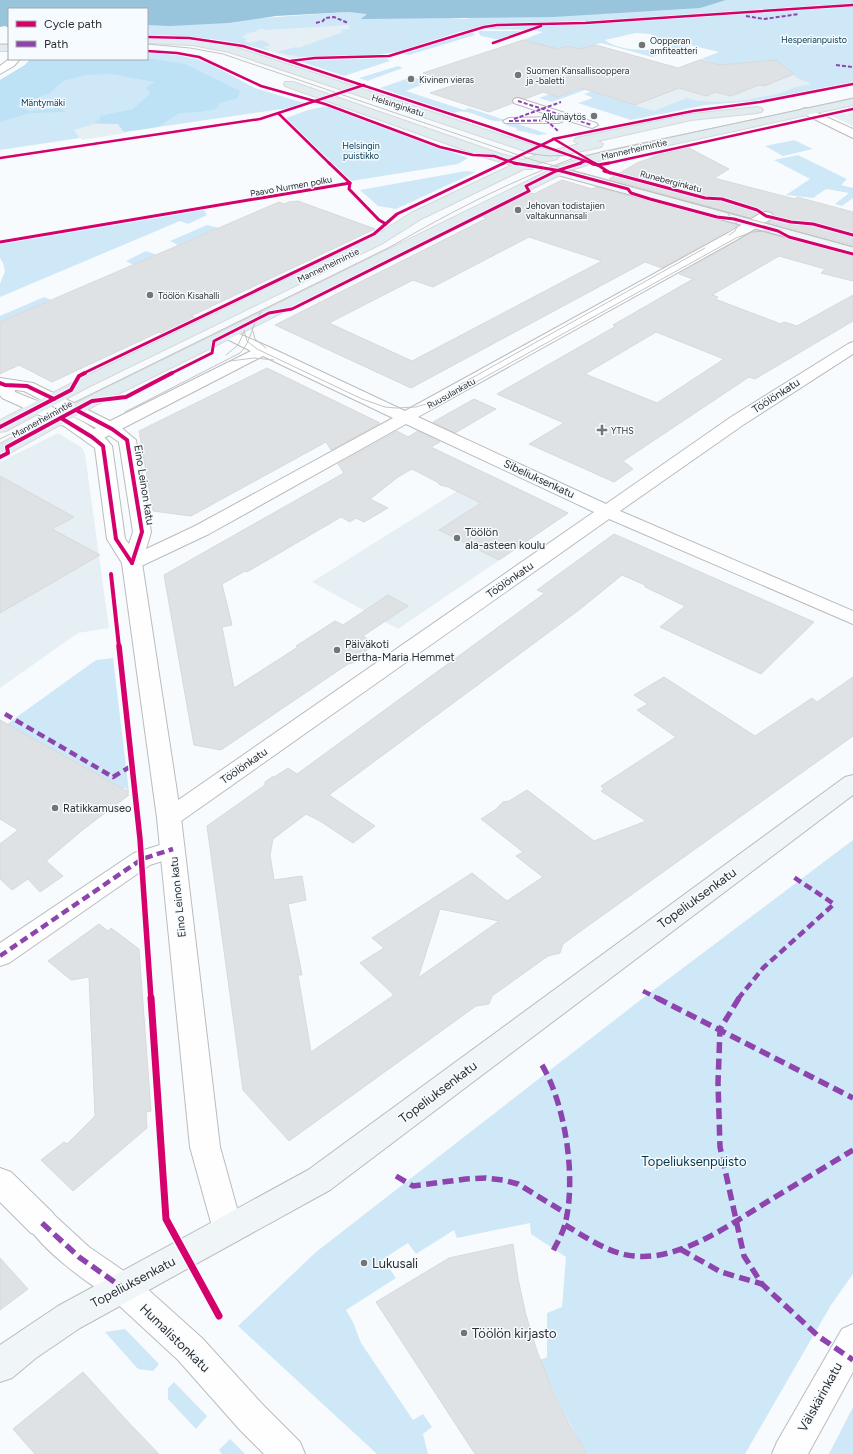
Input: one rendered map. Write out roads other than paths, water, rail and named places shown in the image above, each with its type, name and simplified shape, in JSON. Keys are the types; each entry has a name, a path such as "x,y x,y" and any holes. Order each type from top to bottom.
{"main road":[{"path":"0,39 7,46"},
{"name":"Helsinginkatu","path":"148,40 192,42 231,49 519,146 577,164"},
{"name":"Helsinginkatu","path":"148,47 182,50 206,54 223,59 332,99 522,165 558,171"},
{"name":"Mannerheimintie","path":"0,427 378,240 416,216 522,165 548,155 853,91"},
{"name":"Mannerheimintie","path":"0,451 76,410 558,171 602,156 853,102"},
{"path":"519,146 548,147 691,117 762,110"},
{"name":"Runeberginkatu","path":"577,164 853,239"},
{"name":"Runeberginkatu","path":"558,171 853,251"},
{"name":"Topeliuksenkatu","path":"0,1366 24,1347 69,1317 287,1199 334,1169 606,965 853,783"}],"street":[{"path":"0,60 7,46"},
{"path":"0,71 14,60"},
{"path":"518,101 538,110 592,125"},
{"path":"561,102 509,121 576,120"},
{"path":"538,110 559,132"},
{"path":"806,111 853,134"},
{"name":"Ruusulankatu","path":"132,563 202,530 766,216"},
{"name":"Sibeliuksenkatu","path":"228,334 657,534 853,618"},
{"name":"Töölönkatu","path":"169,818 744,416 853,347"},
{"path":"92,437 264,350"},
{"name":"Eino Leinon katu","path":"132,563 142,532 127,440 121,434 110,428 27,386 3,384 8,395 61,418 92,437 103,446 116,539 132,563 173,849 205,1147 228,1230"},
{"path":"0,956 142,859 173,849"},
{"name":"Humalistonkatu","path":"0,1182 79,1257 123,1288 190,1349 252,1418 288,1454"},
{"name":"Välskärinkatu","path":"789,1454 853,1340"}],"tram line":[{"path":"0,44 8,44"},
{"path":"148,44 190,48 223,54 533,160 554,166"},
{"path":"554,166 574,158 853,98"},
{"path":"526,153 549,156 569,155"},
{"path":"0,439 390,247 480,198 554,166"},
{"path":"554,166 853,247"},
{"path":"728,214 738,225 735,231 729,235"},
{"path":"248,341 257,349 362,399 385,407 416,407 449,397 736,238 752,232 782,230"},
{"path":"461,384 705,248"},
{"path":"252,329 261,312"},
{"path":"248,341 252,329"},
{"path":"252,329 255,339 266,348"},
{"path":"244,330 248,341"},
{"path":"226,355 238,345 244,332"},
{"path":"125,412 240,353 248,341"},
{"path":"230,361 254,358 274,360"}],"place":[{"name":"Oopperan amfiteatteri","path":"642,45"},
{"name":"Suomen Kansallisooppera ja -baletti","path":"518,75"},
{"name":"Kivinen vieras","path":"411,79"},
{"name":"Alkunäytös","path":"594,116"},
{"name":"Jehovan todistajien valtakunnansali","path":"518,210"},
{"name":"Töölön Kisahalli","path":"150,295"},
{"name":"YTHS","path":"602,430"},
{"name":"Töölön ala-asteen koulu","path":"457,538"},
{"name":"Päiväkoti Bertha-Maria Hemmet","path":"337,650"},
{"name":"Ratikkamuseo","path":"55,808"},
{"name":"Lukusali","path":"364,1263"},
{"name":"Töölön kirjasto","path":"464,1333"}],"park label":[{"name":"Hesperianpuisto","path":"814,39"},
{"name":"Mäntymäki","path":"43,102"},
{"name":"Helsingin puistikko","path":"361,150"},
{"name":"Topeliuksenpuisto","path":"694,1161"}]}
